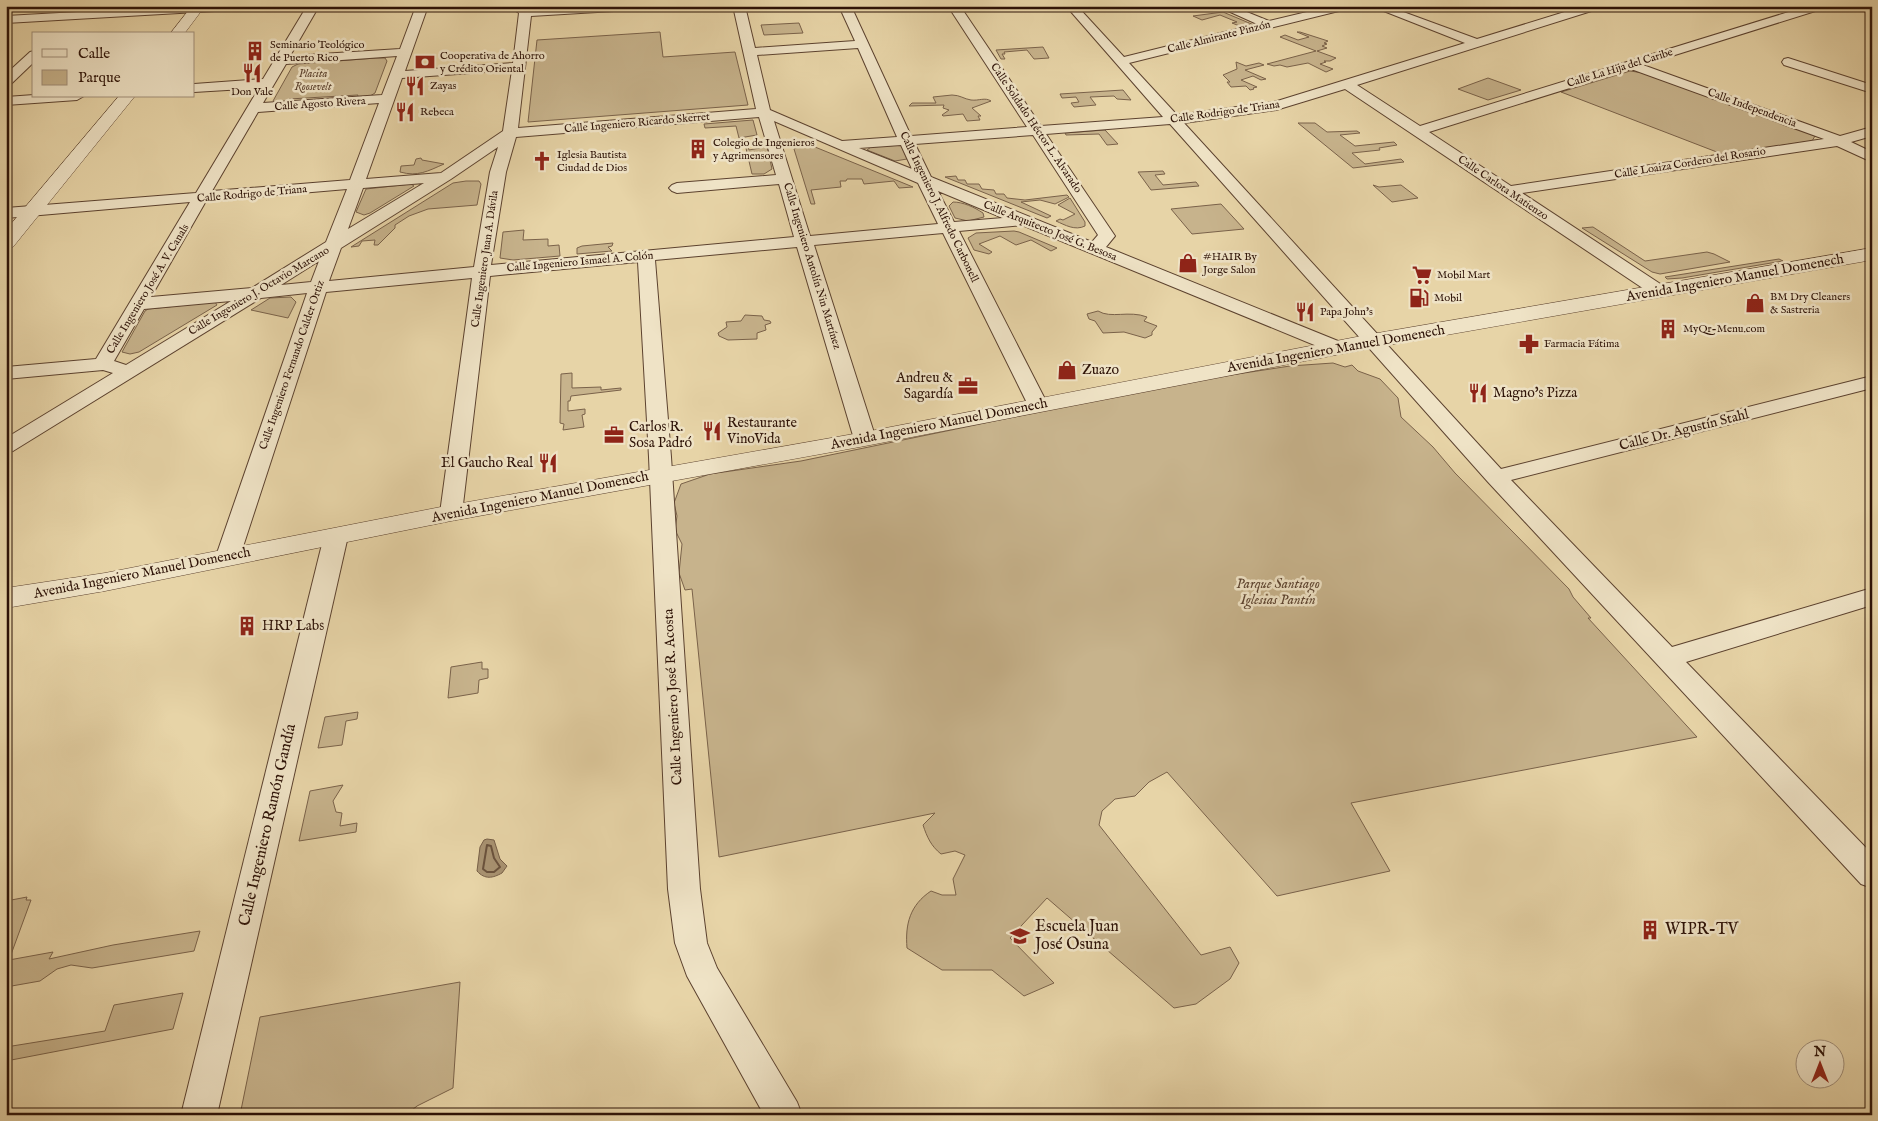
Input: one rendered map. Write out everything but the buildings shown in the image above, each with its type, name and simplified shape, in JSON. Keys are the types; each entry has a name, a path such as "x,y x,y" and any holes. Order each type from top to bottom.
{"street":[{"path":"62,28 85,6"},
{"path":"6,20 249,6"},
{"name":"Calle Ingeniero José A. V. Canals","path":"103,364 313,6"},
{"name":"Calle Ingeniero Fernando Calder Ortiz","path":"228,556 318,288 386,99 422,6"},
{"path":"522,8 544,13 648,6"},
{"name":"Calle Ingeniero Antolín Nin Martínez","path":"739,6 764,112 865,439"},
{"name":"Calle Ingeniero J. Alfredo Carbonell","path":"845,6 924,180 1038,405"},
{"name":"Calle Soldado Héctor L. Alvarado","path":"954,6 1107,236 1095,249"},
{"path":"1071,6 1496,477 1872,876"},
{"path":"1222,6 1268,25"},
{"name":"Calle Almirante Pinzón","path":"1121,62 1347,6"},
{"path":"1376,6 1476,43"},
{"name":"Calle Rodrigo de Triana","path":"839,145 1174,120 1276,106 1597,6"},
{"name":"Calle La Hija del Caribe","path":"1418,131 1822,6"},
{"path":"179,32 198,8"},
{"name":"Calle Ingeniero Juan A. Dávila","path":"451,513 482,270 498,172 510,133 518,66 522,8"},
{"path":"750,52 862,44"},
{"path":"282,60 405,52"},
{"path":"6,81 32,57"},
{"path":"1788,62 1872,89"},
{"name":"Calle Independencia","path":"1631,65 1825,134 1870,156"},
{"path":"396,74 518,66"},
{"path":"195,88 269,83"},
{"name":"Calle Carlota Matienzo","path":"1347,84 1659,291"},
{"path":"6,101 49,98"},
{"path":"6,243 125,98"},
{"name":"Calle Agosto Rivera","path":"254,108 386,99"},
{"name":"Calle Ingeniero Ricardo Skerret","path":"510,133 764,112"},
{"name":"Calle Arquitecto José G. Besosa","path":"764,112 924,180 1336,347"},
{"name":"Calle Loaiza Cordero del Rosario","path":"1507,191 1838,141 1872,131"},
{"name":"Calle Ingeniero J. Octavio Marcano","path":"6,447 446,176 510,133"},
{"name":"Calle Rodrigo de Triana","path":"6,214 356,186 498,172"},
{"path":"677,188 785,179"},
{"name":"Calle Ingeniero Ismael A. Colón","path":"138,304 1022,220"},
{"name":"Avenida Ingeniero Manuel Domenech","path":"6,598 105,582 228,556 660,474 865,439 1336,347 1872,254"},
{"name":"Calle Ingeniero José R. Acosta","path":"646,256 684,889 691,943 704,976 784,1115"},
{"path":"6,373 103,364 129,370"},
{"name":"Calle Dr. Agustín Stahl","path":"1496,477 1872,382"},
{"name":"Calle Ingeniero Ramón Gandía","path":"200,1115 336,536"},
{"path":"1667,658 1872,596"}],"green space":[{"path":"1223,12 1254,25 1242,27 1232,23 1237,22 1220,15 1202,20 1193,16"},
{"path":"799,23 803,33 764,35 761,25"},
{"path":"660,32 663,57 735,52 748,105 528,122 537,40"},
{"path":"1297,32 1328,41 1324,43 1327,44 1322,46 1327,48 1317,51 1336,58 1320,64 1333,69 1326,72 1308,63 1287,67 1267,64 1316,51 1280,37 1285,35 1298,40 1309,37"},
{"path":"1043,47 1049,58 1034,59 1027,50 1004,52 1005,54 1002,54 1005,59 1001,59 996,50"},
{"name":"Placita Roosevelt","path":"385,58 387,61 375,93 370,96 357,98 358,95 289,99 288,102 273,101 292,67 298,64"},
{"path":"1236,62 1246,66 1259,63 1264,65 1245,70 1266,79 1261,80 1253,76 1241,80 1257,87 1250,90 1246,86 1231,87 1227,82 1230,82 1223,75 1237,69"},
{"path":"1630,71 1644,73 1815,136 1812,141 1722,154 1561,92"},
{"path":"1488,78 1521,90 1488,100 1458,89"},
{"path":"1123,90 1131,100 1117,99 1114,96 1090,97 1096,105 1074,107 1071,103 1079,102 1076,97 1062,98 1060,94"},
{"path":"952,95 971,100 986,99 991,101 972,108 981,116 978,116 980,120 967,121 963,114 943,116 949,110 943,108 944,105 909,106 912,103 936,103 933,97"},
{"path":"753,120 757,135 739,138 736,126 705,128 704,124"},
{"path":"1298,123 1315,123 1327,132 1357,131 1360,133 1340,135 1355,146 1394,142 1397,145 1379,148 1380,150 1352,153 1365,164 1401,159 1404,162 1353,168"},
{"path":"1105,130 1118,144 1107,145 1099,134 1066,135 1065,133"},
{"path":"766,142 772,169 764,174 752,174 745,144 747,143 749,150 760,148 759,143"},
{"path":"810,145 913,187 899,188 894,181 864,184 862,179 847,179 846,181 840,181 841,187 811,190 815,204 811,204 794,149 799,146"},
{"path":"901,145 907,159 895,161 867,150 871,147"},
{"path":"421,158 422,160 444,164 418,174 400,172 401,166 414,165 416,159"},
{"path":"1163,171 1165,174 1155,175 1163,185 1196,182 1199,186 1151,190 1138,172"},
{"path":"956,176 958,180 965,180 967,184 979,184 982,189 994,190 996,194 1004,194 1007,198 1025,200 1067,195 1069,197 1055,204 1040,200 1021,202 1051,216 1047,218 945,177"},
{"path":"479,181 481,184 477,205 428,209 409,216 395,225 395,228 378,245 374,245 375,240 362,241 359,246 351,247 453,183"},
{"path":"411,184 414,186 370,213 364,215 356,212 366,189"},
{"path":"1373,185 1379,187 1401,185 1418,198 1392,202"},
{"path":"1070,198 1085,222 1085,226 1074,228 1056,221 1075,214 1058,205"},
{"path":"953,202 972,207 983,213 984,217 968,221 955,218 949,206"},
{"path":"1221,204 1244,229 1192,234 1171,209"},
{"path":"1593,227 1645,261 1707,252 1730,262 1660,274 1652,272 1582,228"},
{"path":"524,230 523,240 548,239 548,246 559,245 560,256 513,260 500,258 503,232"},
{"path":"1014,231 1057,248 1051,251 1031,240 1016,245 1000,236 979,244 992,252 989,254 974,250 968,238 976,233"},
{"path":"613,243 612,246 608,247 612,251 577,254 577,248 582,246"},
{"path":"1779,259 1783,261 1682,278 1667,279 1665,277"},
{"path":"291,297 296,302 288,318 251,310 270,298"},
{"path":"215,302 217,305 139,352 130,354 122,352 145,311 148,309"},
{"path":"1098,311 1109,314 1140,315 1147,317 1144,321 1157,326 1152,335 1145,338 1124,332 1103,333 1095,321 1089,319 1087,314"},
{"path":"745,315 762,316 764,320 771,323 765,325 766,330 757,333 757,339 728,340 719,336 718,333 727,327 726,322 741,321"},
{"name":"Parque Santiago Iglesias Pantín","path":"1333,363 1345,367 1352,365 1358,371 1380,379 1398,398 1401,417 1433,447 1455,473 1569,589 1573,597 1591,618 1588,618 1697,737 1351,803 1390,871 1277,896 1167,772 1149,782 1135,796 1115,799 1102,811 1099,825 1201,955 1230,947 1239,963 1230,979 1196,1004 1174,1008 1047,898 1010,938 1054,983 1024,996 992,970 942,970 907,948 908,923 918,902 931,891 942,895 956,895 953,879 965,855 955,851 941,854 932,844 923,825 935,813 719,857 692,589 685,590 679,573 682,544 675,530 677,516 674,503 681,484 710,474 801,461 1179,383 1290,366"},
{"path":"572,373 572,388 601,387 601,390 621,388 621,390 571,396 570,401 568,401 568,411 585,409 585,414 582,415 584,427 563,430 564,424 560,423 561,374"},
{"path":"482,662 482,669 488,669 488,678 479,680 478,693 448,698 451,667"},
{"path":"358,712 357,719 346,721 342,745 318,748 325,717"},
{"path":"343,785 333,801 336,812 342,813 340,826 357,823 356,832 299,841 310,791"},
{"path":"27,897 26,900 31,900 9,960 53,952 49,959 113,945 200,931 194,951 92,968 71,965 57,969 40,981 6,987 6,901"},
{"path":"460,982 453,1088 417,1106 406,1115 240,1115 260,1017"},
{"path":"183,993 173,1029 6,1061 6,1047 105,1031 114,1005"}],"water":[{"path":"484,840 494,840 500,859 507,866 502,873 489,877 483,876 477,871 480,847"}],"place":[{"name":"Seminario Teológico de Puerto Rico","path":"255,51"},
{"name":"Cooperativa de Ahorro y Crédito Oriental","path":"425,62"},
{"name":"Don Vale","path":"252,73"},
{"name":"Zayas","path":"415,86"},
{"name":"Rebeca","path":"405,112"},
{"name":"Colegio de Ingenieros y Agrimensores","path":"698,149"},
{"name":"Iglesia Bautista Ciudad de Dios","path":"542,161"},
{"name":"#HAIR By Jorge Salon","path":"1188,263"},
{"name":"Mobil Mart","path":"1422,275"},
{"name":"Mobil","path":"1419,298"},
{"name":"BM Dry Cleaners & Sastreria","path":"1755,303"},
{"name":"Papa John's","path":"1305,312"},
{"name":"MyQr-Menu.com","path":"1668,329"},
{"name":"Farmacia Fátima","path":"1529,344"},
{"name":"Zuazo","path":"1067,370"},
{"name":"Andreu & Sagardía","path":"968,386"},
{"name":"Magno's Pizza","path":"1478,393"},
{"name":"Restaurante VinoVida","path":"712,431"},
{"name":"Carlos R. Sosa Padró","path":"614,435"},
{"name":"El Gaucho Real","path":"548,463"},
{"name":"HRP Labs","path":"247,626"},
{"name":"WIPR-TV","path":"1650,930"},
{"name":"Escuela Juan José Osuna","path":"1020,936"}]}
